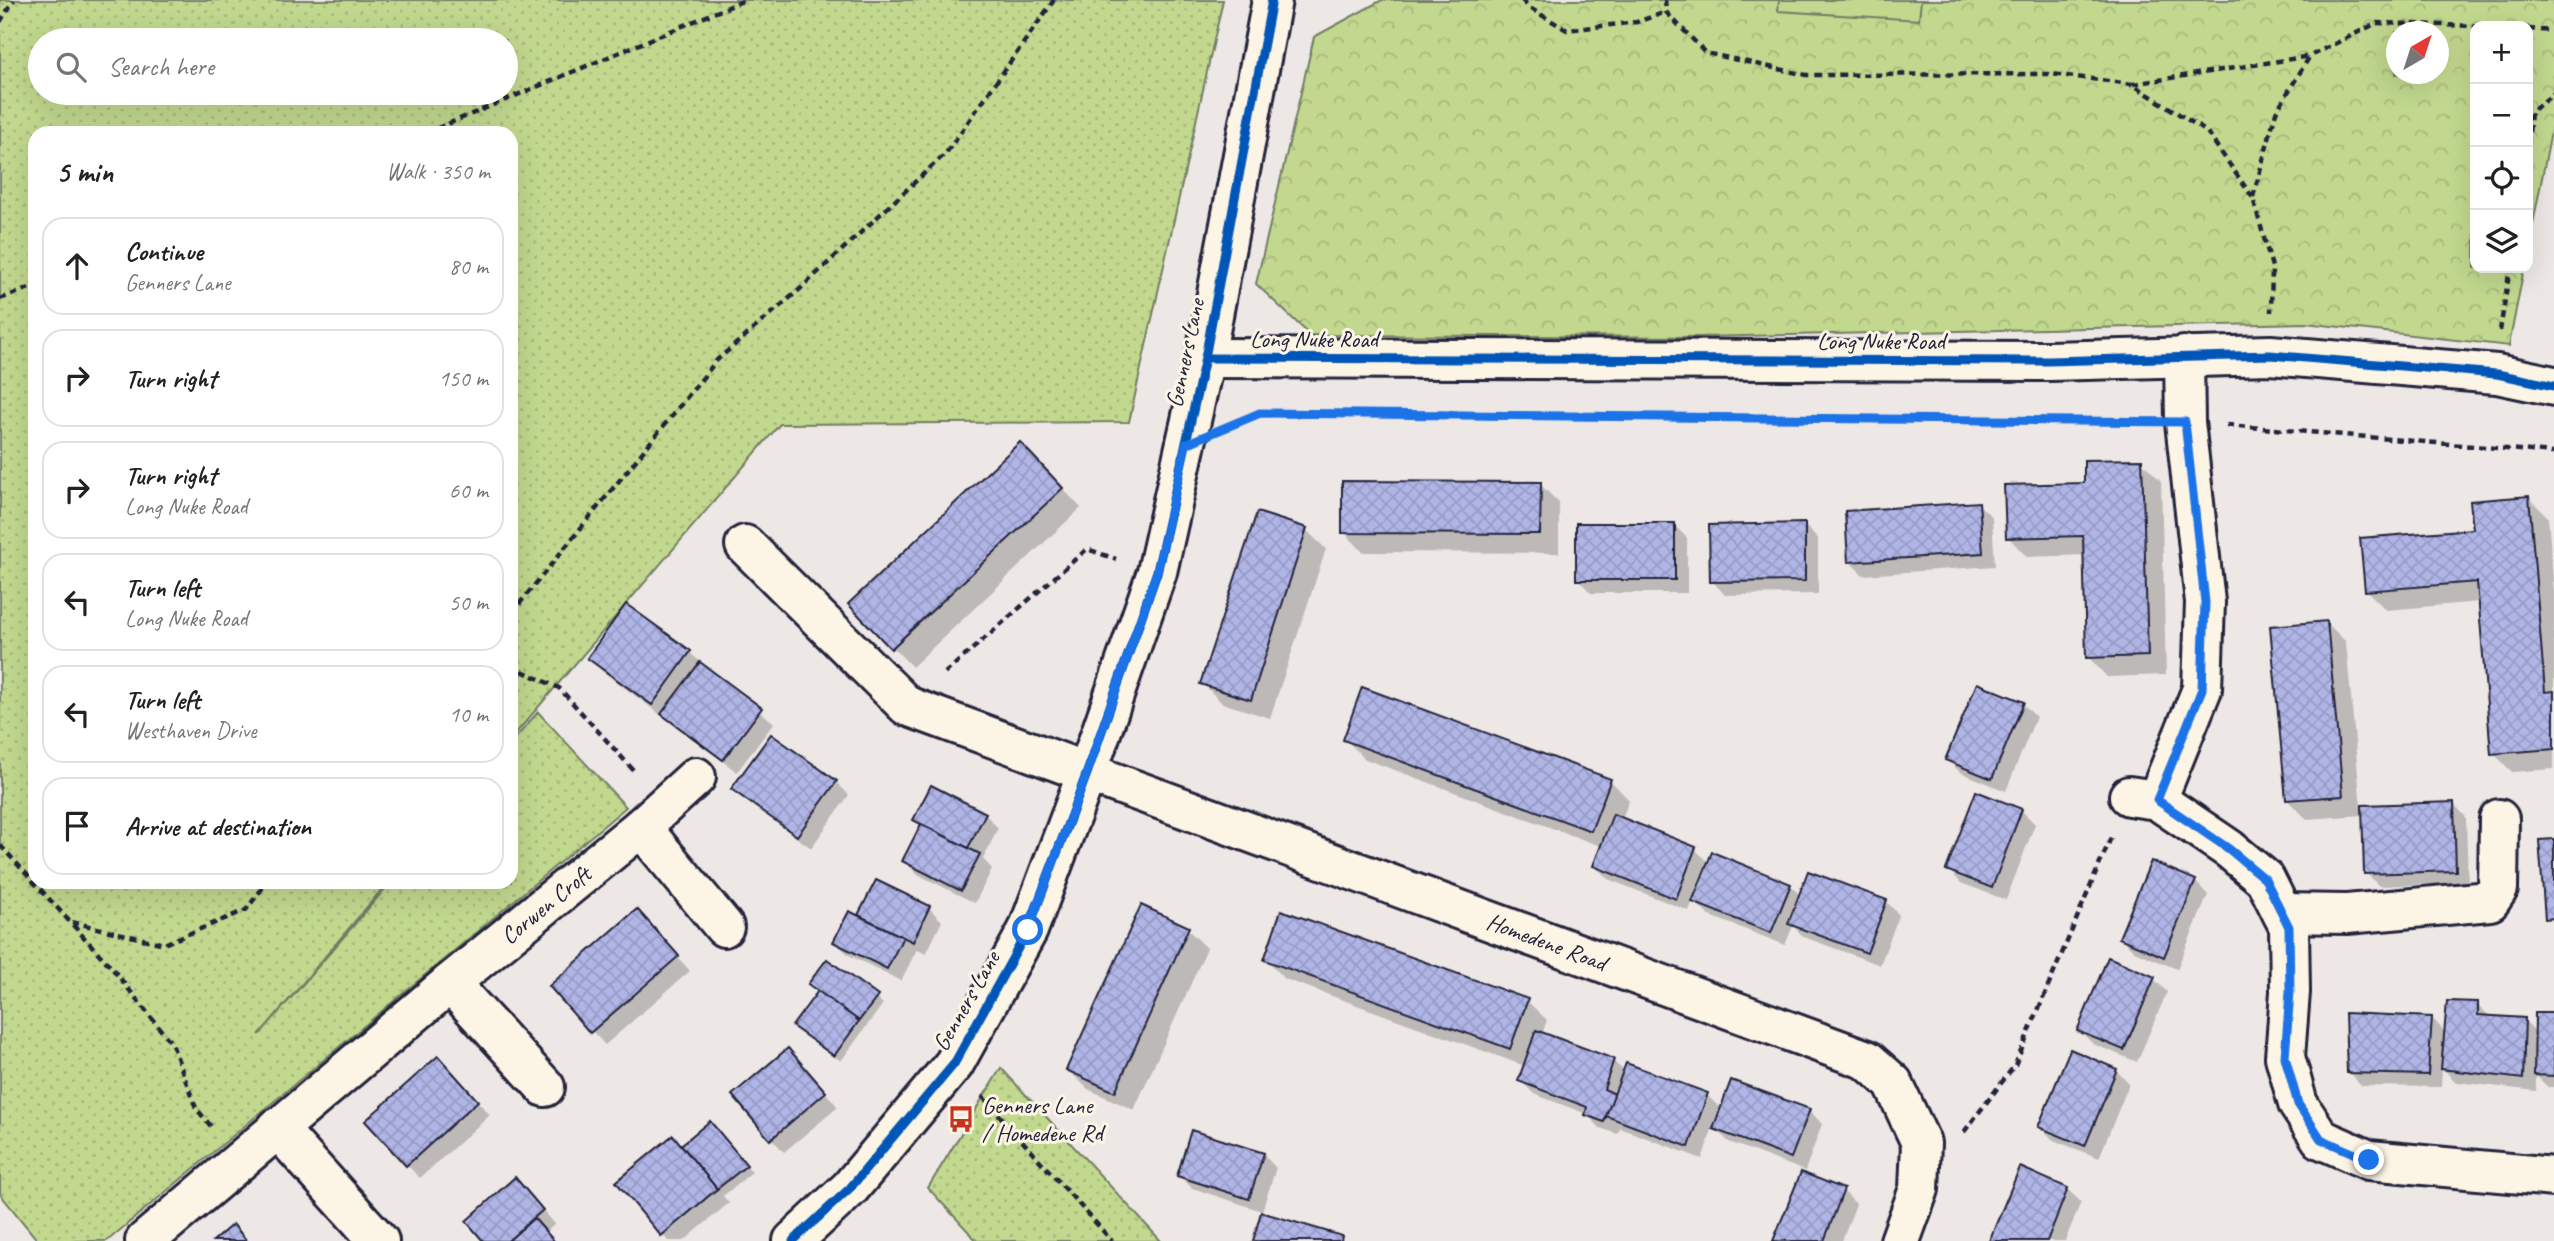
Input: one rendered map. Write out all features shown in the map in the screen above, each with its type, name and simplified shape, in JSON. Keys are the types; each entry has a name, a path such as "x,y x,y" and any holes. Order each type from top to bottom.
{"street":[{"name":"Genners Lane","path":"793,1241 850,1188 954,1064 1028,930 1087,773 1157,572 1279,3"},
{"name":"Long Nuke Road","path":"1205,358 2049,361 2270,355 2497,374 2554,386"},
{"path":"2184,356 2185,422 2205,602 2202,689 2143,798 2229,849 2265,879 2289,927 2290,992 2285,1057 2298,1104 2321,1139 2369,1160 2554,1177"},
{"path":"745,545 907,706"},
{"name":"Homedene Road","path":"907,706 1867,1060 1893,1083 1921,1143 1919,1189 1900,1241"},
{"name":"Corwen Croft","path":"145,1241 450,983 653,816 696,777"},
{"path":"653,816 724,927"},
{"path":"2282,913 2347,914 2490,901 2498,889 2499,819"},
{"path":"450,983 545,1087"},
{"path":"277,1128 379,1241"}],"path":[{"path":"0,22 14,0"},
{"path":"518,95 745,0"},
{"path":"518,608 716,360 799,290 946,153 1054,0"},
{"path":"1522,0 1528,7 1567,30 1637,22 1667,12"},
{"path":"1665,0 1667,12 1706,53 1806,75 2051,74 2132,84 2310,56 2377,23 2470,26"},
{"path":"2533,29 2554,31"},
{"path":"2253,198 2276,112 2310,56"},
{"path":"2132,84 2207,132 2253,198 2272,267 2270,355"},
{"path":"2533,111 2554,93"},
{"path":"443,126 493,105"},
{"path":"2497,374 2501,321 2509,273"},
{"path":"0,299 28,289"},
{"path":"1186,444 1260,413 2185,422 2554,453"},
{"path":"907,706 1087,549 1157,572"},
{"path":"518,669 559,688 653,816"},
{"path":"0,845 28,875"},
{"path":"1959,1138 2015,1065 2102,859"},
{"path":"41,889 112,968 172,1044 196,1108 240,1160"},
{"path":"71,922 164,944 246,910 262,889"},
{"path":"954,1064 1112,1241"}],"green space":[{"path":"0,0 1223,0 1129,422 780,424 518,731 518,126 28,126 28,889 382,889 259,1035 385,889 518,889 518,735 538,712 626,807 107,1241 38,1241 0,1194"},
{"path":"1382,0 2554,0 2554,117 2533,224 2533,21 2470,21 2470,273 2523,273 2509,346 2305,323 1700,337 1310,335 1256,284 1314,37"},
{"path":"1779,0 1921,0 1919,20 1778,11"},
{"path":"1001,1068 1161,1241 977,1241 928,1188"}],"building":[{"path":"1020,442 1063,488 891,649 848,604"},
{"path":"2142,459 2148,656 2086,658 2083,536 2006,538 2004,485 2084,483 2084,460"},
{"path":"1342,481 1541,482 1540,534 1342,533"},
{"path":"2529,496 2545,692 2554,691 2554,749 2491,754 2477,582 2365,591 2360,538 2473,529 2470,501"},
{"path":"1979,502 1983,553 1848,562 1845,511"},
{"path":"1257,512 1307,528 1251,700 1200,684"},
{"path":"1576,523 1675,523 1675,580 1576,580"},
{"path":"1805,523 1805,581 1710,582 1709,525"},
{"path":"626,604 691,651 652,705 587,658"},
{"path":"2327,621 2343,796 2286,800 2270,626"},
{"path":"700,662 762,708 723,760 661,714"},
{"path":"1977,683 2024,702 1992,779 1945,760"},
{"path":"1362,687 1611,779 1591,831 1343,740"},
{"path":"771,734 837,781 797,836 731,789"},
{"path":"931,785 986,813 968,848 913,820"},
{"path":"1976,791 2022,809 1992,888 1946,870"},
{"path":"2454,802 2456,871 2364,874 2362,805"},
{"path":"1613,814 1696,847 1676,899 1593,866"},
{"path":"921,824 980,854 961,891 902,861"},
{"path":"2554,839 2554,918 2545,919 2539,840"},
{"path":"1712,852 1791,884 1771,933 1692,902"},
{"path":"2151,861 2196,880 2164,957 2119,938"},
{"path":"1808,871 1887,900 1867,953 1788,924"},
{"path":"876,880 930,906 913,942 858,915"},
{"path":"1141,905 1189,927 1115,1092 1066,1070"},
{"path":"637,909 679,956 590,1033 549,986"},
{"path":"1281,910 1528,999 1510,1049 1264,960"},
{"path":"849,911 903,937 887,969 833,942"},
{"path":"2108,957 2155,977 2124,1050 2077,1031"},
{"path":"827,959 878,996 859,1021 808,984"},
{"path":"818,991 859,1021 834,1056 792,1026"},
{"path":"2447,1001 2478,1002 2478,1015 2525,1018 2523,1079 2441,1069"},
{"path":"2345,1013 2432,1017 2428,1075 2347,1073"},
{"path":"2535,1013 2554,1013 2554,1076 2534,1075"},
{"path":"1536,1030 1614,1059 1604,1089 1615,1094 1604,1122 1585,1115 1587,1107 1518,1081"},
{"path":"788,1048 826,1092 770,1140 732,1095"},
{"path":"2070,1049 2117,1069 2085,1146 2038,1127"},
{"path":"438,1056 478,1101 406,1166 365,1121"},
{"path":"1626,1063 1708,1093 1689,1147 1606,1116"},
{"path":"1731,1080 1810,1109 1791,1158 1713,1129"},
{"path":"710,1121 747,1165 717,1189 681,1145"},
{"path":"1191,1130 1264,1153 1249,1199 1177,1176"},
{"path":"673,1135 717,1189 661,1236 616,1182"},
{"path":"2020,1167 2068,1188 2047,1241 1989,1241"},
{"path":"1801,1172 1844,1189 1824,1241 1773,1241"},
{"path":"515,1177 543,1210 508,1241 483,1241 466,1221"},
{"path":"1261,1212 1342,1236 1341,1241 1253,1241"},
{"path":"534,1218 554,1241 508,1241"},
{"path":"233,1224 247,1241 213,1241"}],"cycle path":[{"path":"793,1241 850,1188 954,1064 1028,930 1087,773 1157,572 1205,358 1272,0"},
{"path":"1205,358 2049,361 2270,355 2497,374 2554,386"}],"place":[{"name":"Genners Lane / Homedene Rd","path":"961,1119"}],"route":[{"path":"1028,930 1087,773 1157,572 1186,444 1260,413 2185,422 2205,602 2202,689 2157,800 2229,849 2265,879 2289,927 2290,992 2285,1057 2298,1104 2321,1139 2369,1160"}]}
